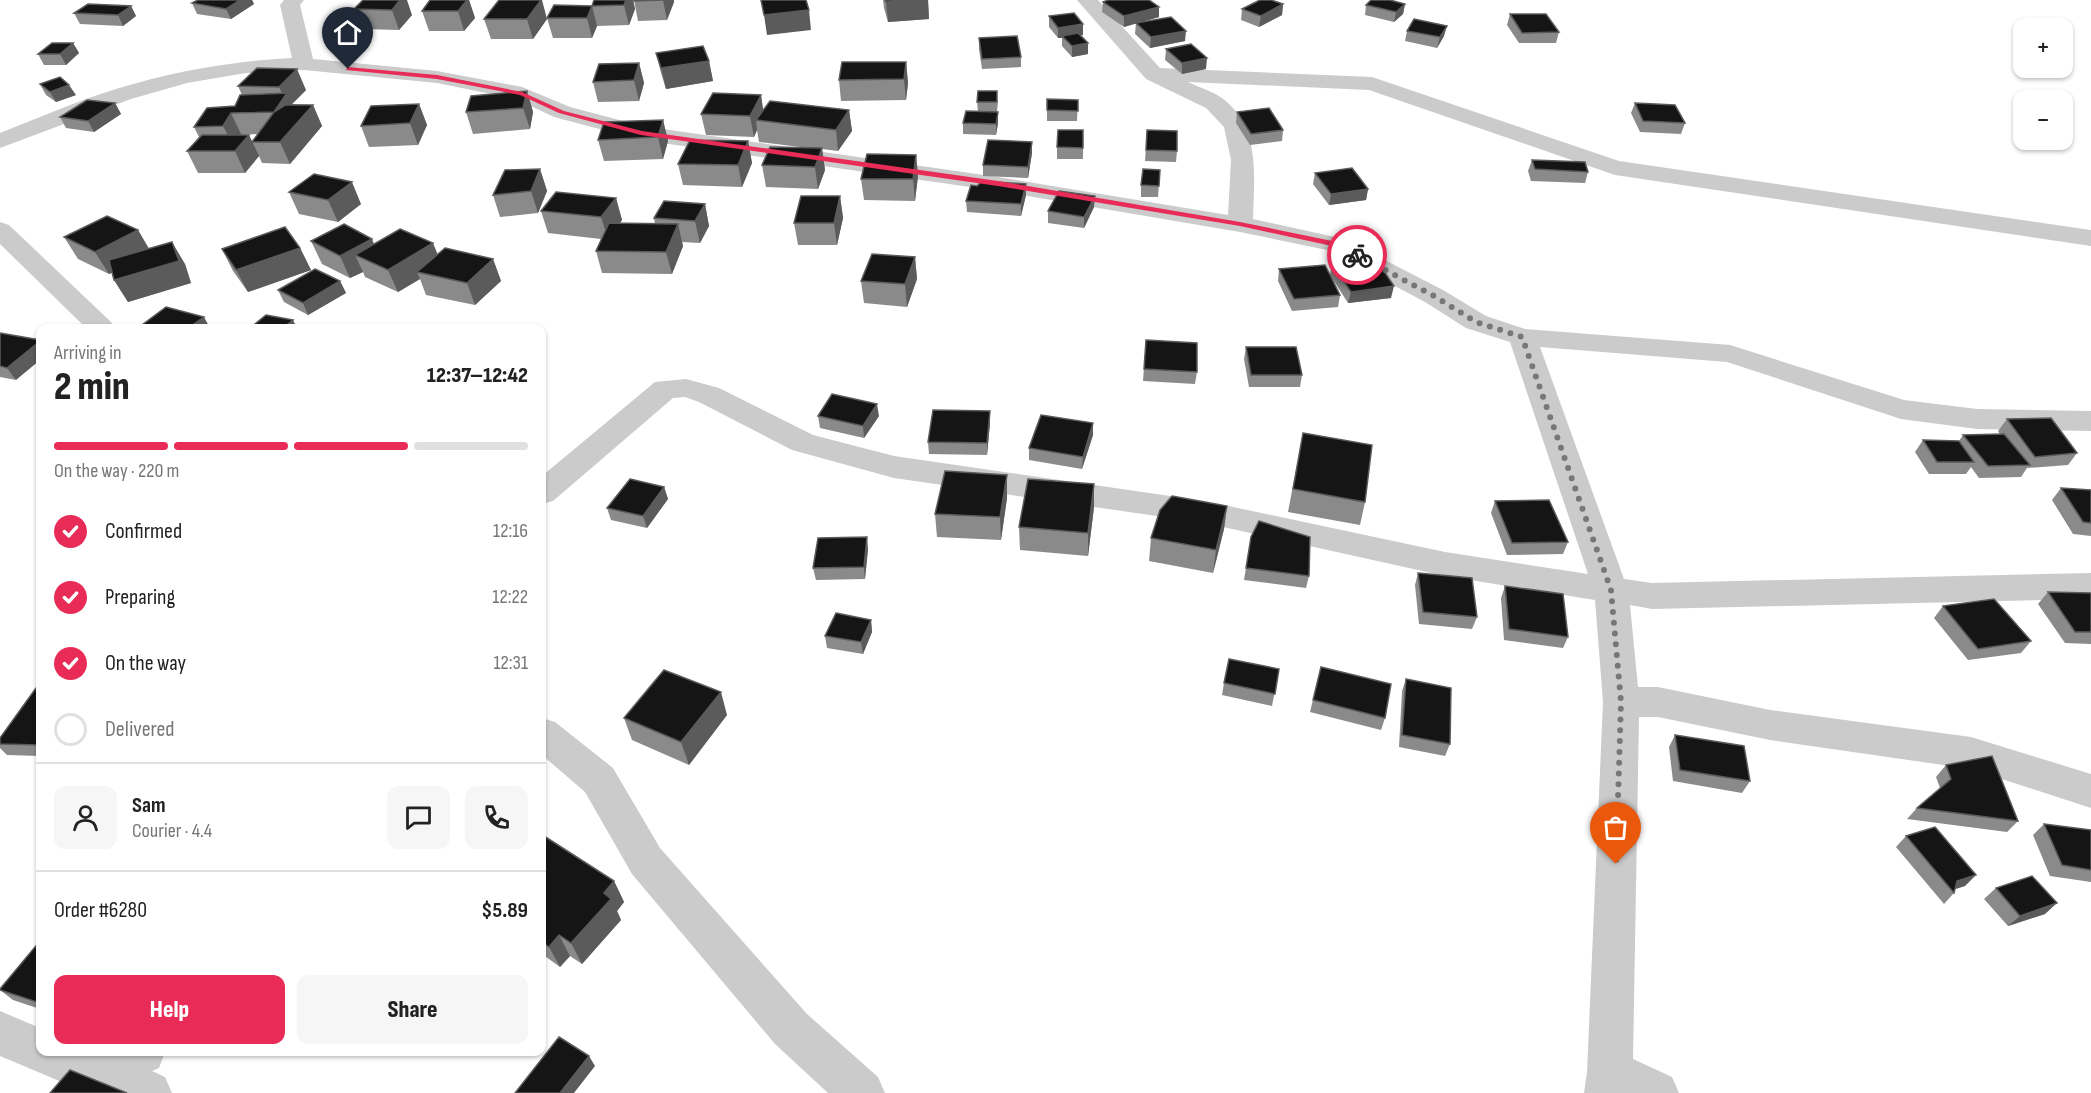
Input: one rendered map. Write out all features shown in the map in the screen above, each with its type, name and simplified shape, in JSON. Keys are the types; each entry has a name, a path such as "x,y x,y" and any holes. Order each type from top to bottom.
{"street":[{"path":"294,0 290,5 304,64"},
{"path":"1087,0 1154,74 1214,103 1235,126 1243,160 1240,224"},
{"path":"0,141 123,94 185,77 246,68 304,64 437,77 522,94 562,112 641,133 998,184 1240,224 1335,244 1434,296 1476,322 1522,337 1730,354 1901,409 1977,419 2091,421"},
{"path":"1154,74 1372,84 1615,168 2091,237"},
{"path":"0,230 97,324"},
{"path":"1522,337 1611,590 1621,702 1609,1083 1656,1093"},
{"path":"546,490 665,389 686,388 709,395 803,443 894,467 1205,512 1445,564 1652,596 2091,586"},
{"path":"1621,702 1658,702 1770,725 1971,753 2091,791"},
{"path":"546,736 599,780 646,861 791,1029 862,1093"},
{"path":"0,1034 36,1054"},
{"path":"40,1056 60,1067 150,1093"},
{"path":"60,1067 121,1056"}],"building":[{"path":"198,0 240,0 226,9 192,3"},
{"path":"363,0 400,0 392,10 354,9"},
{"path":"430,0 467,0 458,11 422,11"},
{"path":"499,0 541,0 527,19 484,19"},
{"path":"594,0 626,0 624,5 592,6"},
{"path":"761,0 806,0 809,10 764,15"},
{"path":"885,0 914,0 886,2"},
{"path":"1149,0 1159,7 1124,16 1103,2"},
{"path":"1260,0 1271,0 1283,4 1261,16 1242,9"},
{"path":"1371,0 1390,0 1405,4 1396,12 1366,5"},
{"path":"88,4 131,6 118,15 74,13"},
{"path":"554,5 592,6 587,18 547,18"},
{"path":"1074,13 1083,24 1058,28 1049,16"},
{"path":"1510,14 1546,14 1559,32 1522,33"},
{"path":"1171,17 1186,31 1151,37 1136,23"},
{"path":"1414,19 1447,26 1440,37 1407,31"},
{"path":"1078,33 1088,43 1072,46 1062,36"},
{"path":"1017,36 1021,57 982,59 979,38"},
{"path":"52,43 73,43 60,54 38,54"},
{"path":"1191,44 1207,58 1182,63 1166,49"},
{"path":"703,46 709,61 661,68 656,53"},
{"path":"842,62 906,62 904,79 839,80"},
{"path":"639,63 634,80 593,82 599,64"},
{"path":"257,68 297,69 279,87 238,86"},
{"path":"60,77 69,85 50,92 40,84"},
{"path":"527,91 523,108 466,112 471,96"},
{"path":"978,91 997,91 997,102 977,102"},
{"path":"287,93 274,112 231,113 223,126 194,127 207,108 235,106 240,95"},
{"path":"713,93 761,95 750,116 701,114"},
{"path":"1047,99 1078,100 1078,111 1047,110"},
{"path":"87,100 115,103 88,121 60,117"},
{"path":"770,101 849,110 836,130 756,120"},
{"path":"1635,103 1675,105 1685,123 1643,121"},
{"path":"419,104 410,123 361,126 371,106"},
{"path":"285,105 313,105 280,142 252,142 274,112"},
{"path":"1269,108 1283,130 1251,134 1237,112"},
{"path":"966,111 998,112 996,124 963,123"},
{"path":"663,120 658,137 598,140 604,122"},
{"path":"1058,130 1083,130 1083,148 1057,147"},
{"path":"1147,130 1177,131 1177,151 1146,150"},
{"path":"202,135 249,135 235,151 187,151"},
{"path":"690,140 748,141 738,165 678,164"},
{"path":"988,140 1032,142 1028,167 983,165"},
{"path":"770,147 822,148 815,167 762,165"},
{"path":"867,154 916,155 913,179 861,179"},
{"path":"1532,160 1585,162 1588,172 1535,169"},
{"path":"1352,168 1368,189 1331,194 1315,173"},
{"path":"540,169 531,191 493,195 505,170"},
{"path":"1143,169 1160,170 1159,186 1141,185"},
{"path":"314,174 352,182 328,200 289,192"},
{"path":"982,181 1026,184 1021,204 966,201 971,185 977,186"},
{"path":"1059,191 1095,196 1084,217 1048,211"},
{"path":"556,192 616,198 601,217 541,211"},
{"path":"801,196 840,196 834,223 794,223"},
{"path":"664,201 705,204 695,221 654,218"},
{"path":"107,216 138,230 95,252 64,237"},
{"path":"609,223 678,224 666,252 596,251"},
{"path":"344,224 372,239 340,256 311,241"},
{"path":"285,227 300,248 236,270 222,249"},
{"path":"400,229 433,243 388,270 355,255"},
{"path":"172,242 179,261 114,280 109,260"},
{"path":"445,248 493,259 467,283 417,272"},
{"path":"872,254 915,257 905,284 861,281"},
{"path":"1375,258 1394,286 1351,292 1332,263"},
{"path":"1325,265 1340,295 1294,299 1279,269"},
{"path":"315,269 340,281 303,303 278,290"},
{"path":"166,307 204,317 194,324 143,324"},
{"path":"266,315 293,320 288,324 255,324"},
{"path":"0,333 36,339 36,344 7,368 0,366"},
{"path":"1146,340 1197,343 1197,372 1144,369"},
{"path":"1246,347 1296,347 1302,375 1251,375"},
{"path":"832,394 877,404 863,426 818,416"},
{"path":"933,410 990,411 987,443 928,442"},
{"path":"1041,415 1093,423 1083,457 1029,448"},
{"path":"2051,418 2077,453 2035,457 2007,419"},
{"path":"1303,433 1372,445 1365,502 1293,489"},
{"path":"2004,434 2030,465 1988,466 1963,435"},
{"path":"1923,440 1959,441 1974,462 1937,462"},
{"path":"945,471 1007,475 1000,517 935,514"},
{"path":"630,479 664,487 643,516 607,508"},
{"path":"1028,479 1094,484 1088,533 1019,527"},
{"path":"2061,488 2091,490 2091,523 2083,522"},
{"path":"1172,496 1227,506 1216,550 1151,538 1160,510"},
{"path":"1549,500 1568,542 1512,543 1495,501"},
{"path":"1259,521 1310,537 1309,576 1246,568 1251,537"},
{"path":"867,537 864,567 813,568 818,538"},
{"path":"1418,573 1472,578 1477,617 1423,612"},
{"path":"1505,586 1563,594 1568,637 1509,629"},
{"path":"2048,592 2091,593 2091,632 2075,632"},
{"path":"1994,599 2031,641 1978,649 1943,606"},
{"path":"836,613 871,620 861,642 825,636"},
{"path":"1229,659 1279,669 1275,694 1224,683"},
{"path":"1321,667 1391,684 1385,718 1313,700"},
{"path":"664,670 721,692 681,742 624,718"},
{"path":"1406,679 1451,688 1450,744 1402,735"},
{"path":"36,688 36,745 0,744 0,738"},
{"path":"1675,735 1744,746 1750,781 1680,770"},
{"path":"1992,756 2018,821 1917,808 1951,779 1946,765"},
{"path":"2044,824 2091,830 2091,870 2062,865"},
{"path":"1935,827 1976,875 1957,881 1954,893 1906,836"},
{"path":"546,837 614,881 604,893 611,899 571,943 559,935 549,947 546,945"},
{"path":"2032,876 2057,903 2020,916 1996,888"},
{"path":"36,946 36,1002 0,989"},
{"path":"559,1037 589,1056 560,1093 515,1093 546,1056"},
{"path":"70,1070 127,1093 50,1093"}],"way so far":[{"path":"1357,255 1434,296 1476,322 1522,337 1611,590 1621,702 1616,864"}],"route":[{"path":"348,69 437,77 522,94 562,112 641,133 998,184 1240,224 1335,244 1357,255"}]}
